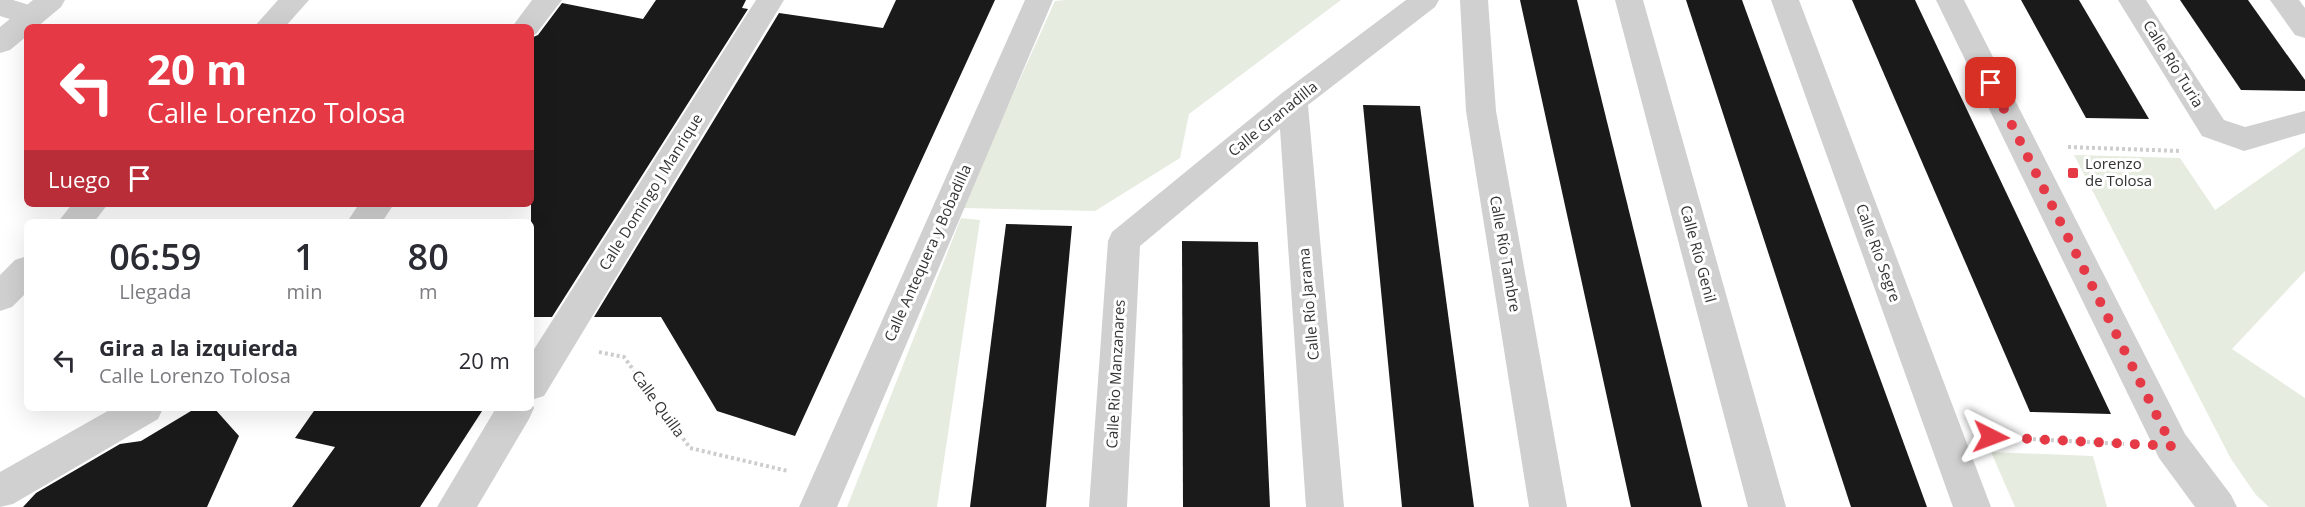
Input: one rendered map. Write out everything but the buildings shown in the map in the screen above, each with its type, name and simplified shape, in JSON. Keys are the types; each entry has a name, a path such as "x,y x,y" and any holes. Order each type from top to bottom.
{"street":[{"path":"271,24 295,0"},
{"path":"528,24 548,0"},
{"name":"Calle Domingo J Manrique","path":"534,379 770,0"},
{"name":"Calle Antequera y Bobadilla","path":"824,494 1039,0"},
{"name":"Calle Granadilla","path":"1124,241 1293,101 1425,0"},
{"name":"Calle Río Tambre","path":"1474,0 1481,111 1548,507"},
{"name":"Calle Río Genil","path":"1629,0 1767,507"},
{"name":"Calle Río Segre","path":"1785,0 1972,507"},
{"path":"1950,0 2172,446 2218,507"},
{"name":"Calle Río Turia","path":"2132,0 2213,128"},
{"path":"2284,0 2305,28"},
{"path":"0,6 42,8"},
{"path":"0,43 42,8"},
{"name":"Calle Río Jarama","path":"1293,101 1325,507"},
{"path":"2213,128 2244,139 2305,122"},
{"path":"77,219 89,207"},
{"path":"366,219 376,207"},
{"name":"Calle Rio Manzanares","path":"1108,507 1124,241"},
{"path":"0,297 24,273"},
{"path":"0,492 140,411"},
{"path":"456,507 514,411"}],"path":[{"path":"2022,145 2187,152 2213,128"},
{"name":"Calle Quilla","path":"557,343 624,357 690,448 824,494"},
{"path":"1945,435 2172,446"}],"shaded area":[{"path":"1341,0 1189,114 1180,158 1095,211 962,208 1055,1"},
{"path":"2305,147 2305,271 2232,349 2305,398 2305,507 2269,507 2256,495 2231,459 2074,155 2180,158 2215,210"},
{"path":"961,218 980,220 937,507 847,507"},
{"path":"1991,452 2093,456 2107,507 2015,507"}],"place":[{"name":"Lorenzo de Tolosa","path":"2073,173"}],"route":[{"path":"1991,83 2172,446 1991,437"}]}
